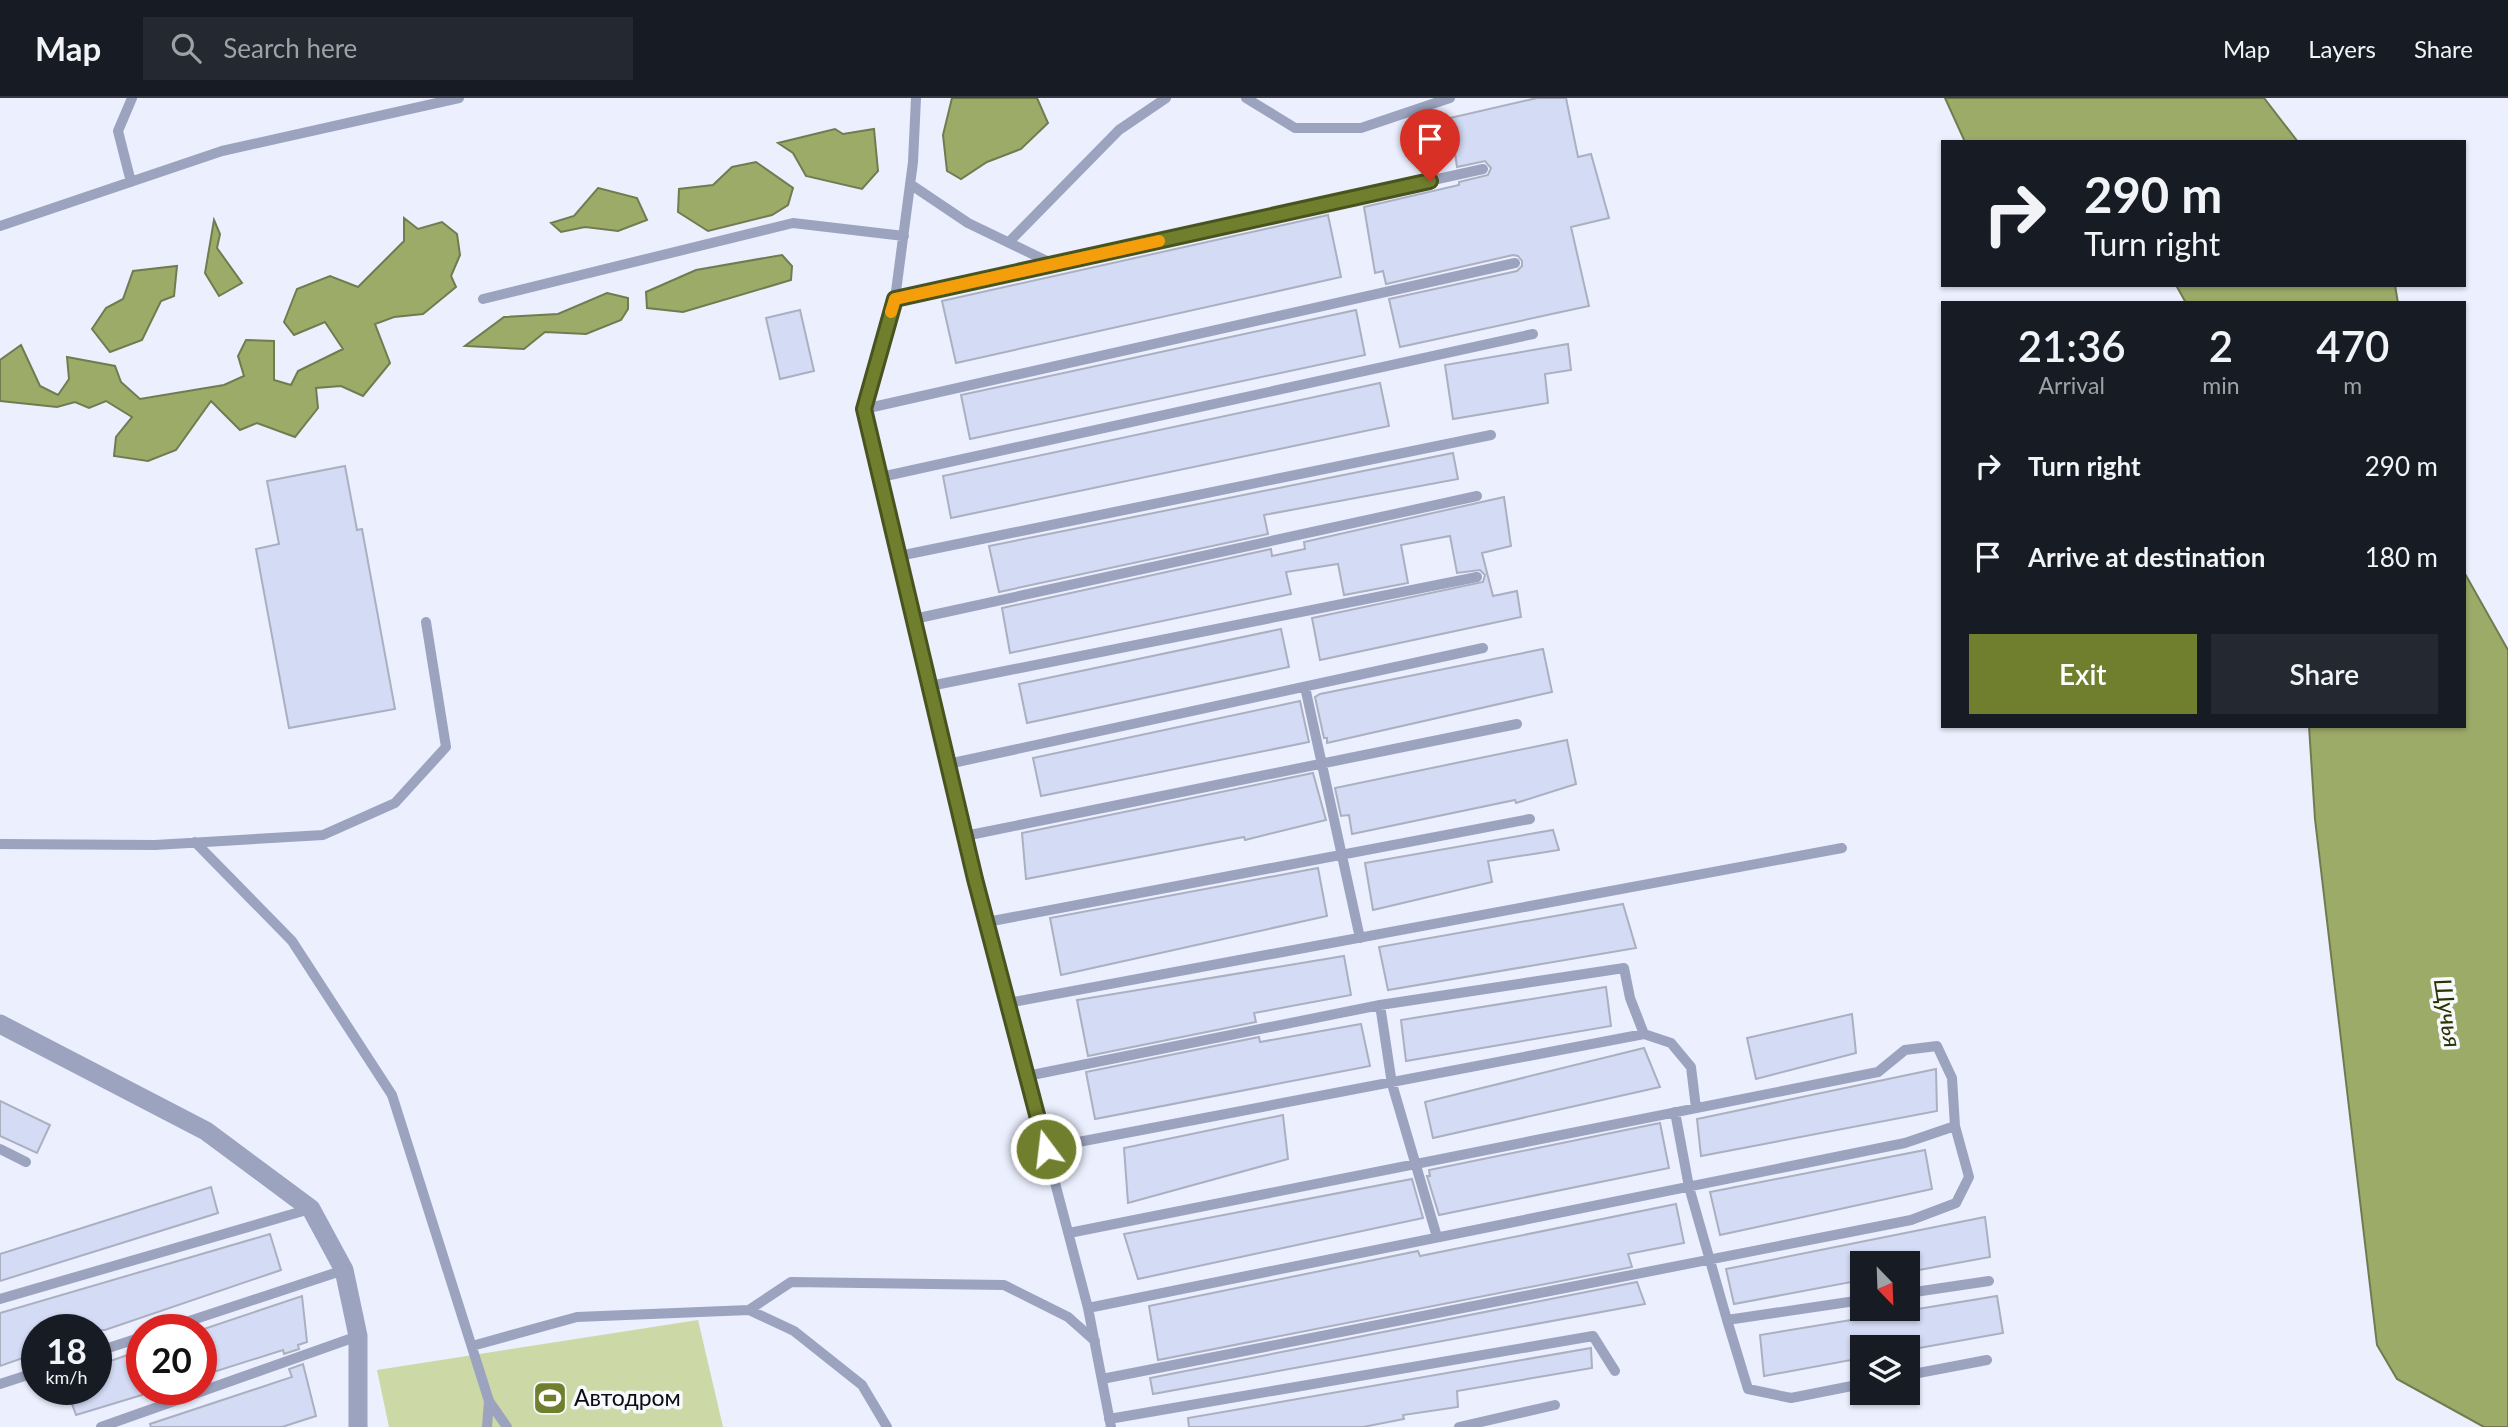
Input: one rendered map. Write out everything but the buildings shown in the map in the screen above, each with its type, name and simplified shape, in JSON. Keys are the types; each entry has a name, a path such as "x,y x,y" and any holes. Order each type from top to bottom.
{"street":[{"path":"0,1024 206,1131 311,1209 344,1270 358,1336 354,1426"}],"lane":[{"path":"131,182 118,131 132,98"},
{"path":"0,226 222,151 458,98"},
{"path":"916,98 910,184 895,299 864,409 965,835 1088,1308 1110,1423 1594,1336 1615,1371"},
{"path":"1009,242 1119,130 1166,98"},
{"path":"1245,98 1295,128 1361,128 1450,98"},
{"path":"895,299 1483,169"},
{"path":"910,184 968,223 1054,264"},
{"path":"483,299 793,223 904,236"},
{"path":"864,409 1515,263"},
{"path":"881,477 1533,334"},
{"path":"899,556 1491,435"},
{"path":"914,619 1477,496"},
{"path":"930,686 1477,577"},
{"path":"0,844 155,845 323,835 395,803 446,747 426,622"},
{"path":"948,764 1483,648"},
{"path":"1305,687 1360,938"},
{"path":"965,835 1517,724"},
{"path":"987,922 1530,819"},
{"path":"195,842 292,941 392,1095 489,1401 507,1427"},
{"path":"1008,1003 1842,848"},
{"path":"1027,1076 1380,1005 1624,968 1630,998 1644,1034"},
{"path":"1380,1005 1392,1084 1437,1237"},
{"path":"1046,1149 1644,1034 1671,1043 1691,1067 1696,1108"},
{"path":"1069,1233 1878,1072 1905,1050 1937,1046 1952,1078 1955,1126 1969,1177 1956,1203 1911,1220 1102,1379"},
{"path":"1675,1112 1689,1187 1748,1389 1791,1398 1850,1386"},
{"path":"1088,1308 1905,1143 1955,1126"},
{"path":"0,1150 26,1162"},
{"path":"0,1299 311,1209"},
{"path":"211,1314 344,1270"},
{"path":"1920,1291 1989,1281"},
{"path":"749,1310 790,1282 1004,1285 1068,1317 1095,1341"},
{"path":"1727,1320 1850,1302"},
{"path":"472,1346 577,1317 749,1310 794,1331 862,1385 887,1427"},
{"path":"101,1427 358,1336"},
{"path":"1920,1373 1987,1360"},
{"path":"0,1384 21,1377"},
{"path":"487,1427 489,1401"},
{"path":"1459,1427 1555,1405"}],"shaded area":[{"path":"0,98 2508,98 2508,1427 0,1427"},
{"name":"Автодром","path":"698,1320 723,1427 389,1427 377,1370"}],"water":[{"path":"952,98 1037,98 1048,123 1021,149 987,162 961,179 947,171 943,135"},
{"path":"1945,98 2264,98 2296,140 1964,140"},
{"path":"835,129 843,134 874,129 878,171 862,189 806,176 793,153 778,143"},
{"path":"756,162 793,188 788,205 772,215 708,231 678,212 679,189 713,185 732,167"},
{"path":"598,188 637,198 647,220 618,231 585,227 561,232 551,223 574,216"},
{"path":"404,218 418,229 442,222 457,234 460,255 451,276 456,287 423,314 394,317 375,324 390,363 363,396 341,386 316,388 318,408 295,437 257,423 240,430 211,401 176,450 148,461 114,456 116,437 132,417 106,401 89,408 75,402 57,407 0,401 0,360 21,345 40,386 58,395 69,379 67,357 115,366 121,382 140,399 224,385 244,376 238,356 246,340 274,341 274,380 291,385 298,371 343,349 325,322 294,335 284,322 297,289 330,276 358,287 404,241"},
{"path":"214,220 220,234 217,248 242,283 219,296 205,273"},
{"path":"782,255 792,266 791,280 683,312 647,308 646,292 696,270"},
{"path":"177,266 174,296 161,301 142,340 110,352 92,329 106,308 123,299 133,271"},
{"path":"2177,287 2395,287 2398,301 2185,301"},
{"path":"607,293 628,298 628,309 621,320 586,334 545,332 524,349 465,346 504,317 558,314"},
{"name":"Щучья","path":"2466,576 2508,650 2508,1427 2484,1427 2397,1379 2377,1345 2315,819 2309,728 2466,728"}],"slow traffic":[{"path":"891,312 895,299 1159,241"}],"place":[{"name":"Автодром","path":"550,1398"}],"route":[{"path":"1046,1149 975,879 864,409 895,299 1430,181"}]}
